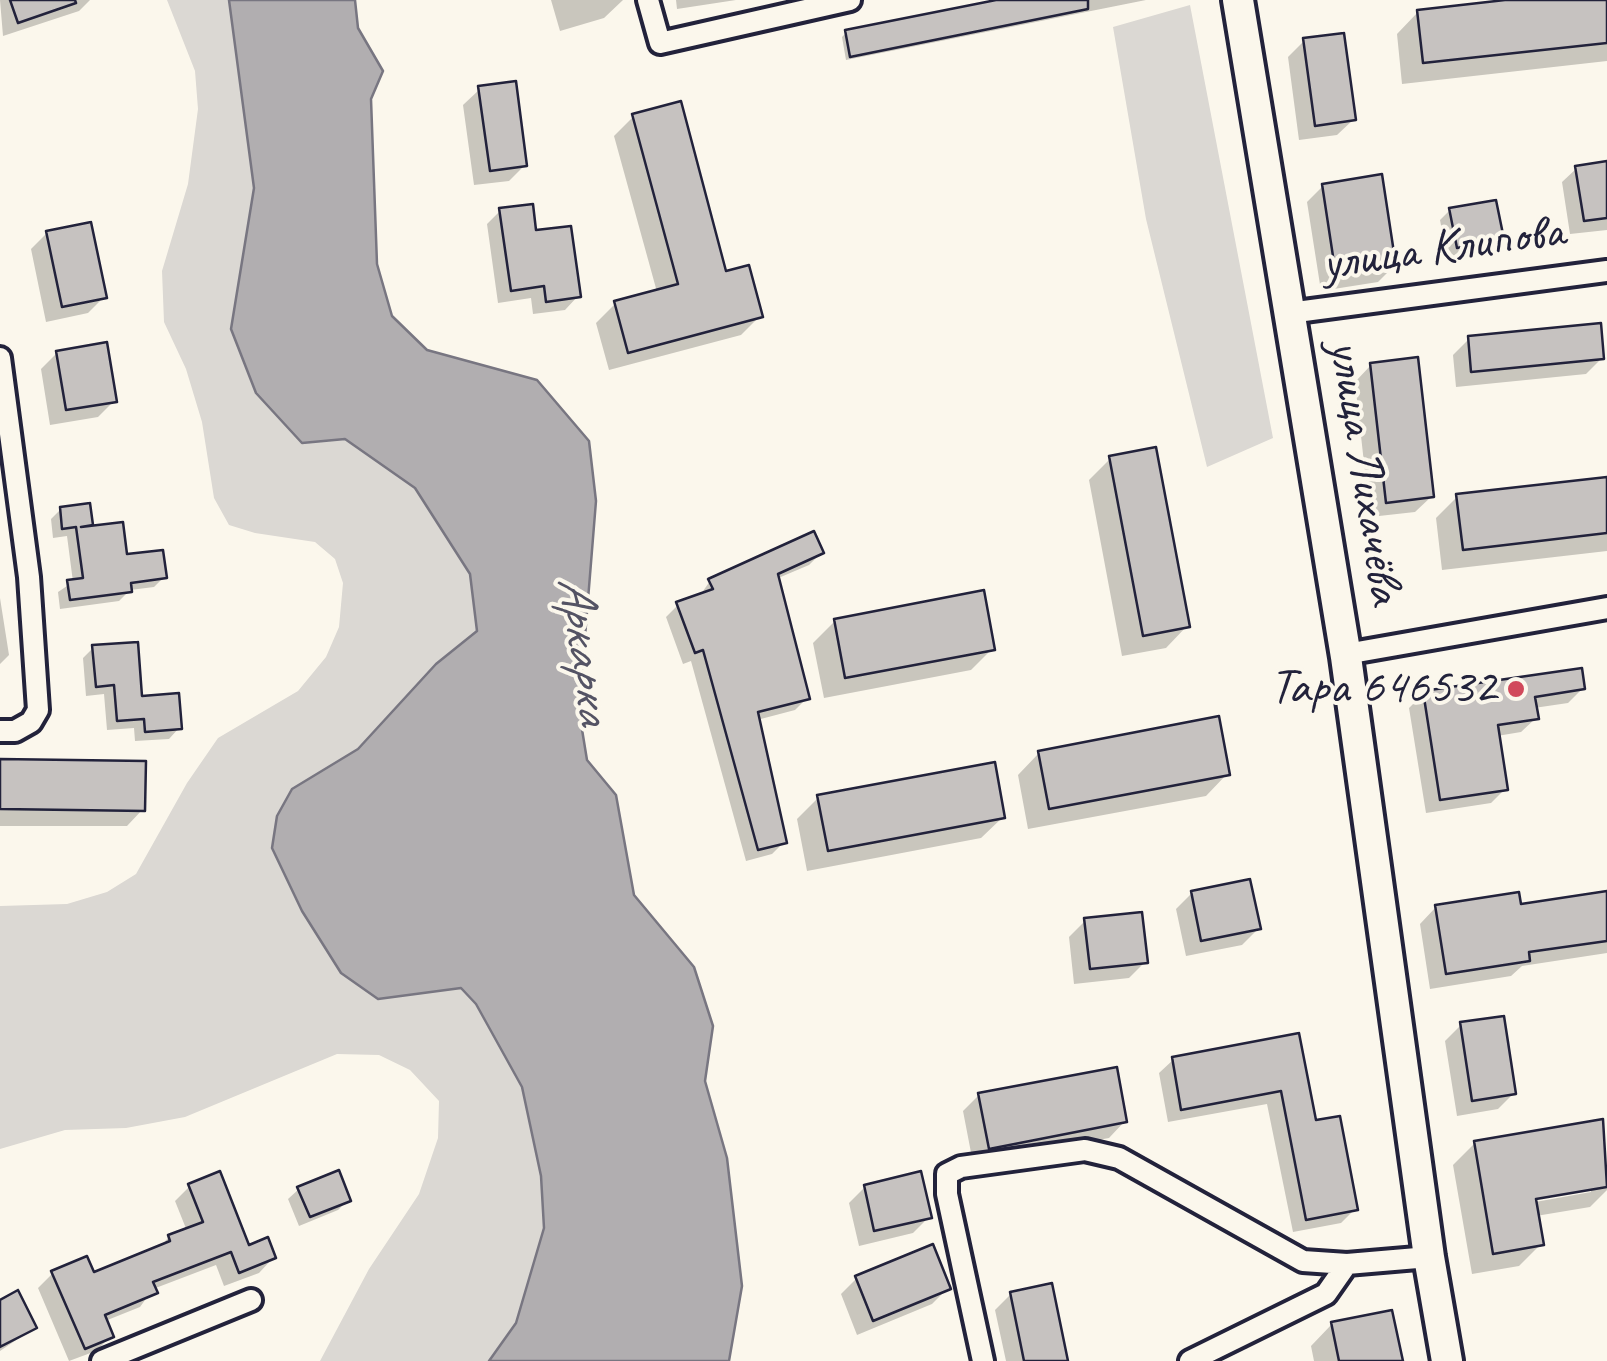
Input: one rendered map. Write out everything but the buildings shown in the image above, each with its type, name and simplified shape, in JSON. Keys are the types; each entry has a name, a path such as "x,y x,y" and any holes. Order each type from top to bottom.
{"street":[{"path":"648,0 660,44 850,0"},
{"name":"улица Лихачёва","path":"1238,0 1346,654 1429,1257 1448,1361"},
{"name":"улица Клипова","path":"1290,313 1607,271"},
{"path":"0,358 29,577 38,710 31,722 0,732"},
{"path":"1346,654 1607,608"},
{"path":"983,1361 947,1194 948,1174 960,1167 1085,1150 1118,1158 1303,1260 1347,1264 1429,1257"},
{"path":"1190,1361 1326,1294 1347,1264"},
{"path":"102,1361 251,1300"}],"shaded area":[{"path":"167,0 229,0 254,188 231,329 256,393 345,439 415,488 470,574 478,631 436,664 358,749 292,789 302,911 341,973 378,999 461,988 475,1004 523,1087 541,1176 544,1228 516,1323 489,1361 320,1361 369,1269 419,1194 438,1138 439,1101 410,1070 379,1055 337,1054 185,1117 126,1128 65,1130 0,1149 0,906 67,904 107,892 136,874 187,783 218,738 298,691 326,657 339,627 343,583 335,559 315,542 229,525 214,498 202,422 186,369 164,322 162,271 188,184 198,109 195,71"},
{"path":"1190,5 1273,438 1207,467 1146,219 1113,27"}],"water":[{"name":"Аркарка","path":"229,0 355,0 358,28 383,71 371,99 377,264 392,316 427,350 537,380 589,441 596,501 579,711 587,760 616,795 634,895 694,967 713,1026 705,1081 727,1158 742,1286 729,1361 489,1361 516,1323 544,1228 541,1176 522,1087 476,1004 461,988 378,999 341,973 302,911 272,848 277,816 292,789 358,749 436,664 477,631 470,574 415,488 345,439 302,443 256,393 231,329 254,188"}],"place":[{"name":"Тара 646532","path":"1516,689"}]}
